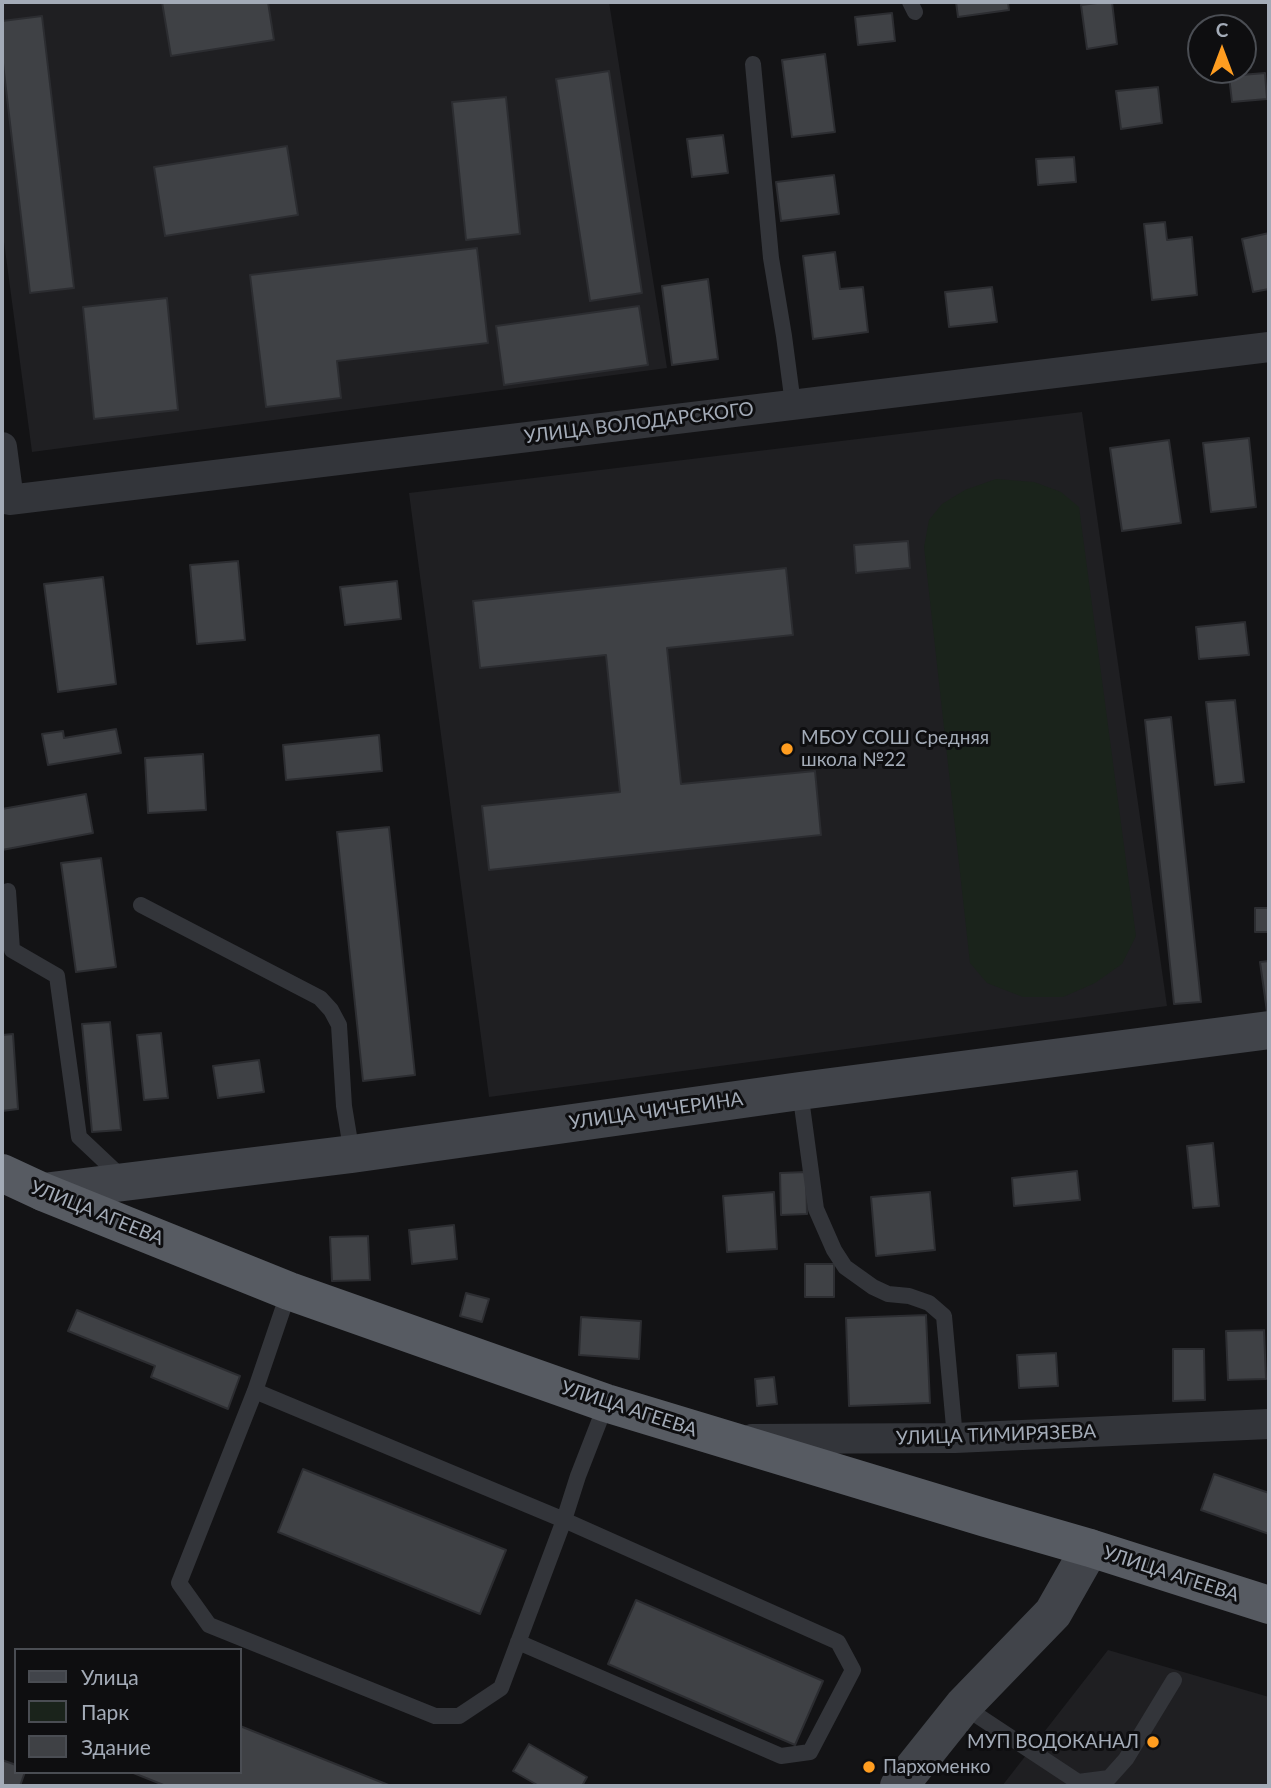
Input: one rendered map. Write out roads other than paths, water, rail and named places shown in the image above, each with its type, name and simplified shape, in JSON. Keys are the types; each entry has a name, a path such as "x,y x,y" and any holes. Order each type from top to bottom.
{"highway":[{"name":"УЛИЦА АГЕЕВА","path":"2,1173 289,1292 606,1403 1090,1548 1269,1605"}],"main road":[{"name":"УЛИЦА ЧИЧЕРИНА","path":"43,1192 352,1154 800,1091 1269,1030"},
{"path":"899,1786 963,1706 1053,1613 1090,1548"}],"street":[{"name":"УЛИЦА ВОЛОДАРСКОГО","path":"2,447 9,500 1269,348"},
{"name":"УЛИЦА ТИМИРЯЗЕВА","path":"723,1439 955,1438 1269,1424"}],"lane":[{"path":"753,64 771,258 793,404"},
{"path":"8,891 12,950 57,976 79,1137 114,1170 131,1181"},
{"path":"141,905 320,998 331,1010 339,1025 344,1106 352,1154"},
{"path":"800,1091 816,1209 834,1250 845,1267 873,1287 888,1294 909,1296 929,1303 944,1316 955,1438"},
{"path":"289,1292 255,1391 179,1583 209,1625 435,1716 459,1716 501,1688 606,1403"},
{"path":"255,1391 564,1520 838,1642 853,1670 810,1752 782,1756 518,1642"},
{"path":"963,1706 1080,1784 1109,1778 1126,1759 1174,1681"}],"place":[{"name":"МБОУ СОШ Средняя школа №22","path":"787,749"},
{"name":"МУП ВОДОКАНАЛ","path":"1153,1742"},
{"name":"Пархоменко","path":"869,1767"}]}
